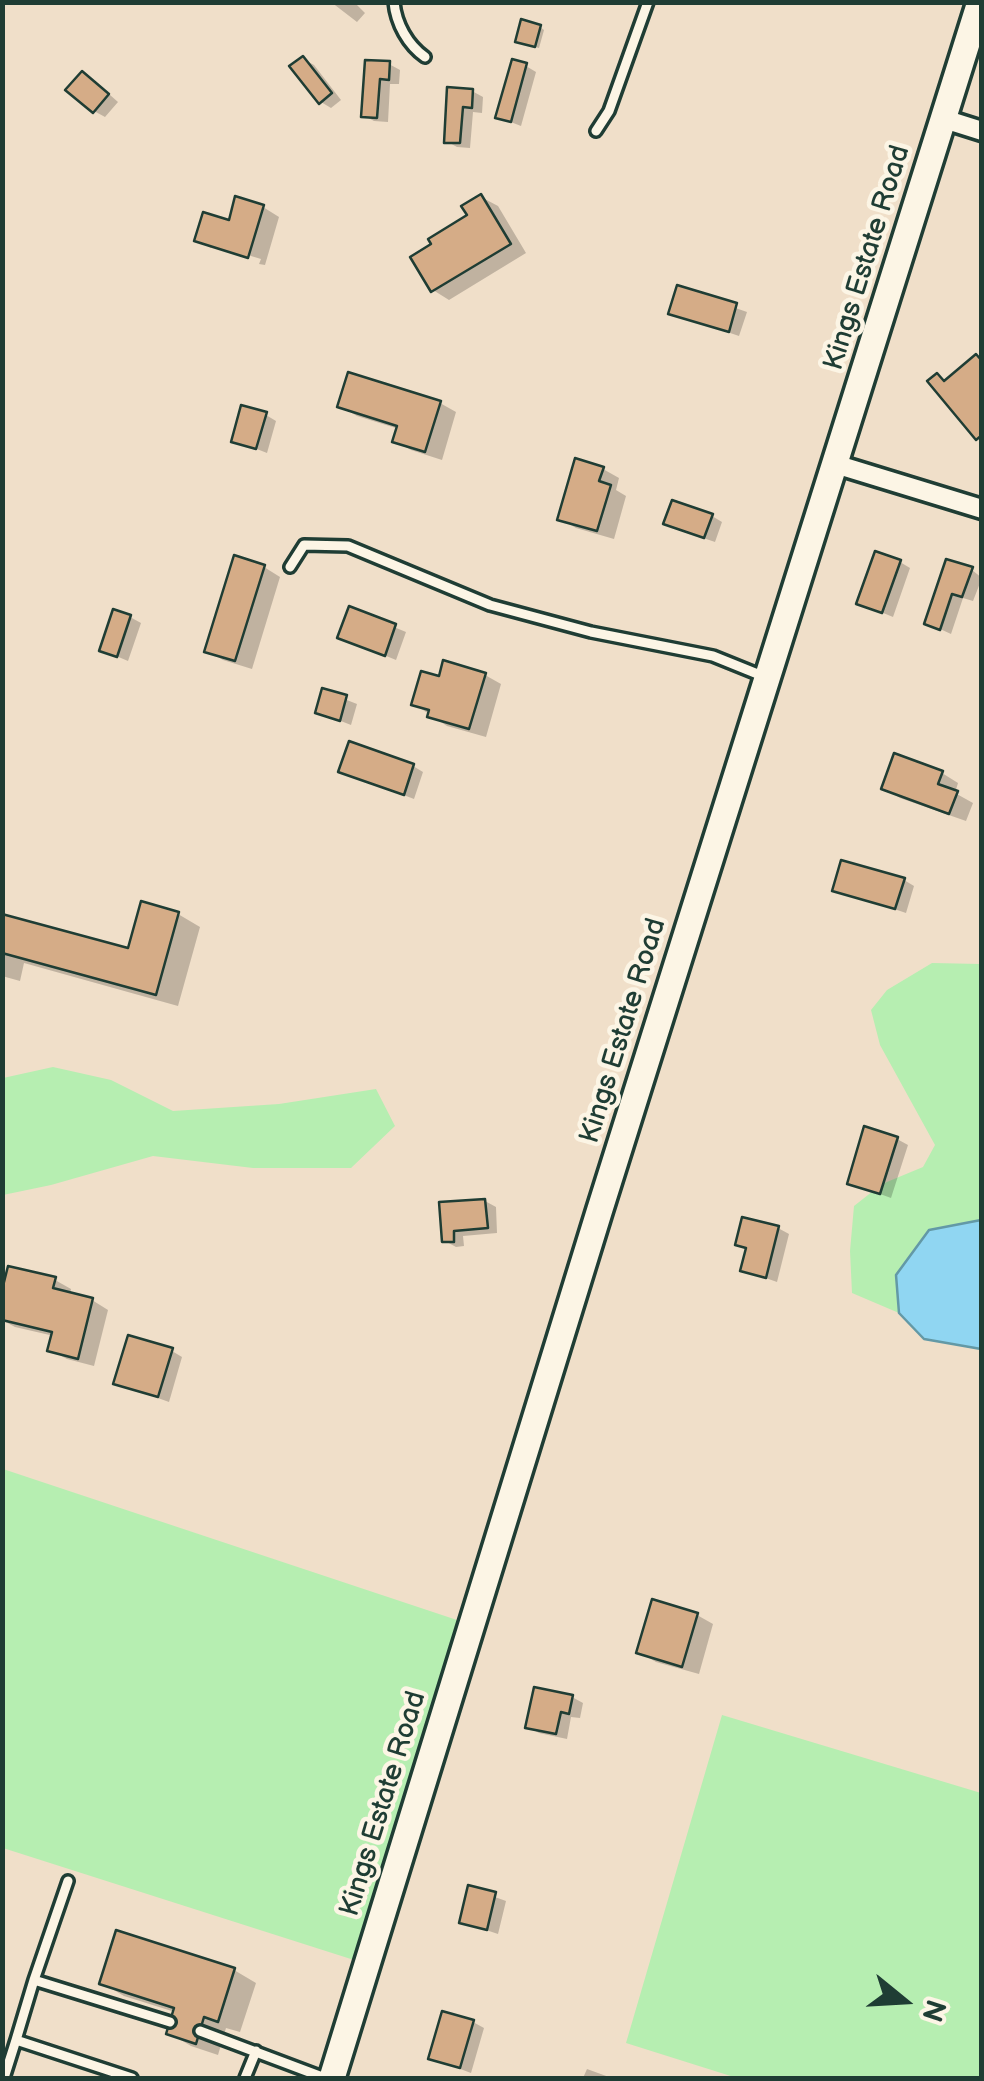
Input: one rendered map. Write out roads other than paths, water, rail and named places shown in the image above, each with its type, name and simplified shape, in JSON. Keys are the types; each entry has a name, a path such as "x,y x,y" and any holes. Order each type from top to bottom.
{"street":[{"name":"Kings Estate Road","path":"328,2078 980,2"},
{"path":"944,119 982,131"},
{"path":"835,464 982,510"}],"lane":[{"path":"394,2 395,15 412,48 425,58"},
{"path":"596,131 608,111 648,2"},
{"path":"290,567 304,545 348,546 490,606 590,632 713,656 768,678"},
{"path":"4,2078 68,1881"},
{"path":"34,1980 170,2022"},
{"path":"200,2032 328,2078"},
{"path":"16,2040 132,2078"},
{"path":"245,2078 256,2051"}],"water":[{"path":"981,1220 981,1349 924,1339 899,1313 896,1275 929,1230"}]}
